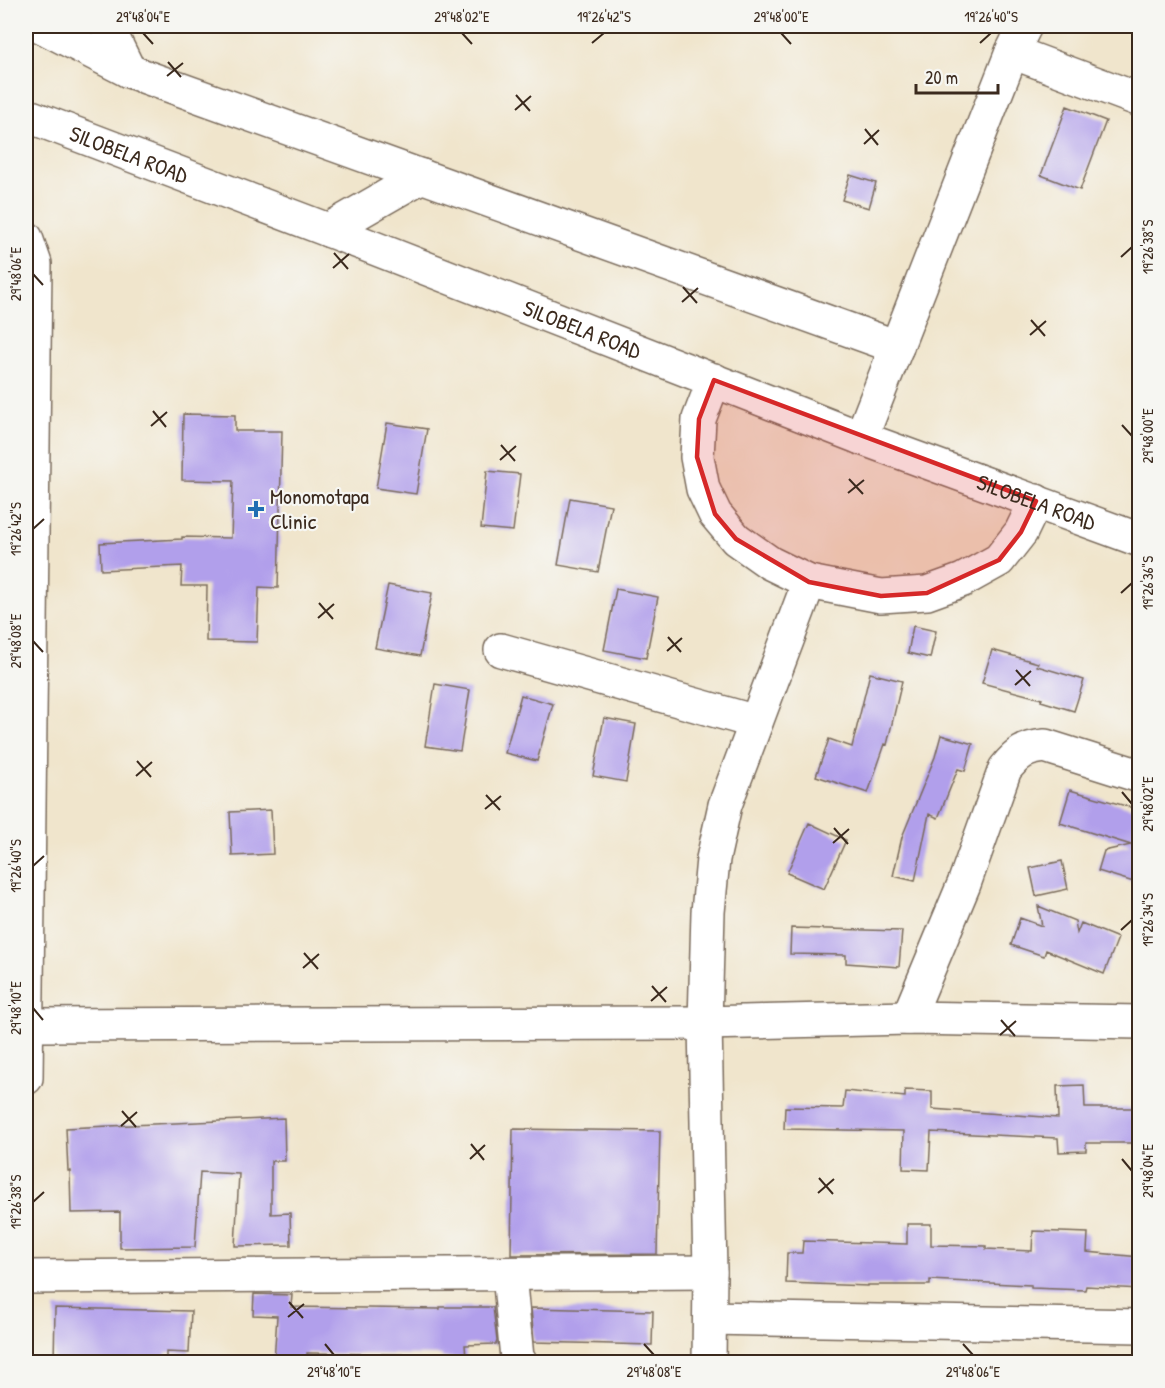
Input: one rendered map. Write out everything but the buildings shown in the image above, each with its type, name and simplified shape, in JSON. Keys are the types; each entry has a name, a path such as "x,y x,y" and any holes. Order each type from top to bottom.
{"street":[{"path":"40,26 129,71 897,347"},
{"path":"107,26 129,71"},
{"path":"861,438 1018,39 1140,100"},
{"name":"SILOBELA ROAD","path":"26,115 861,438 1140,540"},
{"path":"328,230 422,176"},
{"path":"26,238 35,264 26,1078"},
{"path":"714,380 699,419 697,457 703,489 715,514 736,539 770,563 808,582 881,596 927,592 954,583 999,560 1021,532 1036,501"},
{"path":"709,1362 710,1272 705,1023 708,912 713,859 725,805 808,582"},
{"path":"501,650 756,722"},
{"path":"908,1018 964,884 1005,769 1015,756 1030,748 1045,746 1140,776"},
{"path":"26,1025 705,1023 908,1018 1140,1022"},
{"path":"26,1277 710,1272"},
{"path":"508,1274 517,1358 520,1362"},
{"path":"710,1318 1140,1326"}],"highlighted area":[{"path":"714,380 1036,501 1021,532 999,560 927,593 881,596 809,582 736,539 715,514 697,457 699,419"}],"place":[{"name":"Monomotapa Clinic","path":"256,509"}]}
